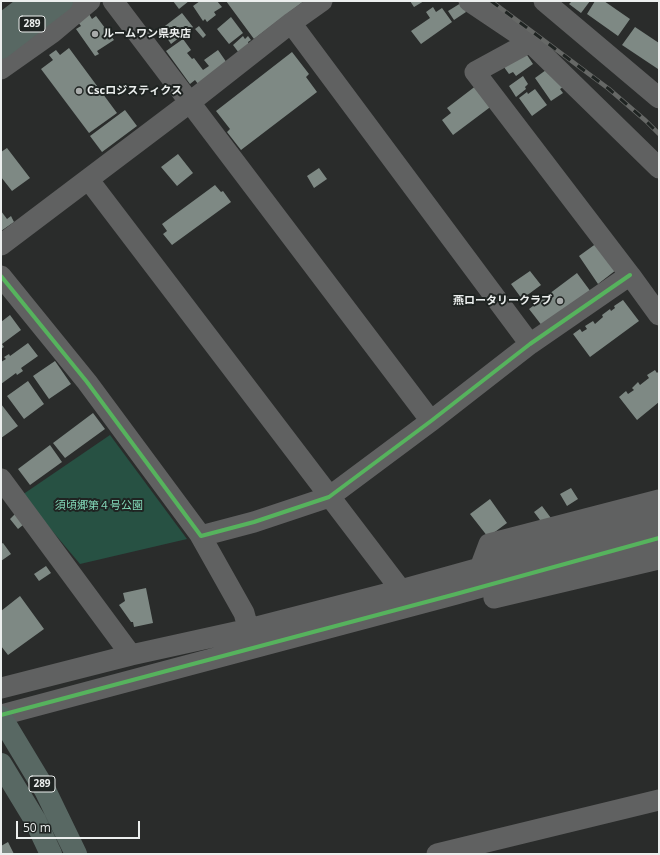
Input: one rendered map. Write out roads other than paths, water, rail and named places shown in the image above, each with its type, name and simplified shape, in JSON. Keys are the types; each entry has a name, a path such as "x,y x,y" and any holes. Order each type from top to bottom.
{"highway":[{"name":"289","path":"1,25 32,1"},
{"name":"289","path":"1,48 62,1"},
{"name":"289","path":"1,716 45,790 76,854"},
{"name":"289","path":"1,764 35,820 51,854"}],"street":[{"path":"1,69 52,34 90,1"},
{"path":"113,1 431,421"},
{"path":"1,245 189,103 291,23 322,1"},
{"path":"469,1 530,42 659,168"},
{"path":"544,1 659,98"},
{"path":"291,23 530,344"},
{"path":"530,42 475,72 659,315"},
{"path":"88,179 401,590"},
{"path":"199,533 201,536 254,522 329,497 431,421 530,344 630,275"},
{"path":"1,276 87,382 199,533 244,613 251,639"},
{"path":"1,479 131,655"},
{"path":"480,568 489,544 659,500"},
{"path":"1,716 251,639 401,590 659,518"},
{"path":"1,688 131,655 251,639 456,594 659,538"},
{"path":"456,594 476,602 659,559"},
{"path":"437,854 659,800"}],"railway":[{"path":"491,1 609,89 659,134"}],"place":[{"name":"ルームワン県央店","path":"95,34"},
{"name":"Cscロジスティクス","path":"79,91"},
{"name":"燕ロータリークラブ","path":"560,301"}],"park label":[{"name":"須頃郷第４号公園","path":"99,506"}]}
